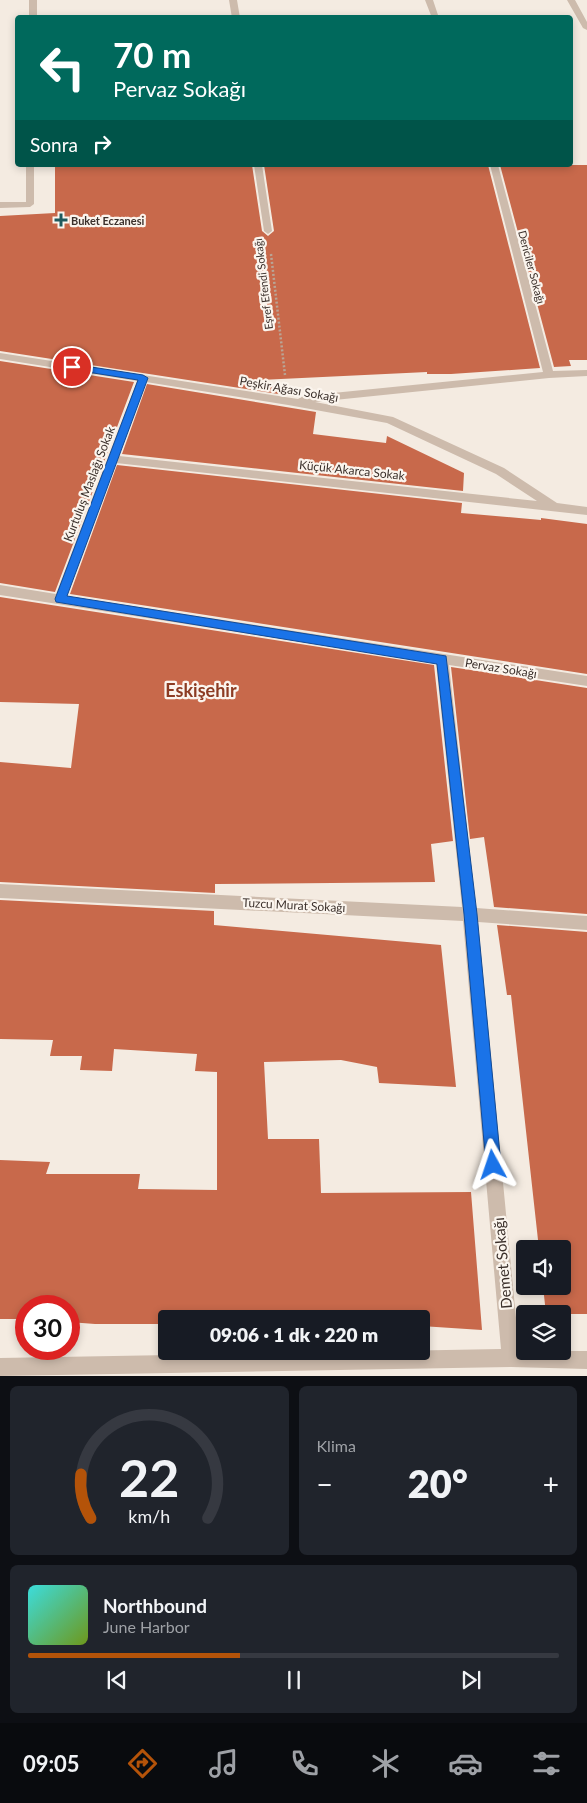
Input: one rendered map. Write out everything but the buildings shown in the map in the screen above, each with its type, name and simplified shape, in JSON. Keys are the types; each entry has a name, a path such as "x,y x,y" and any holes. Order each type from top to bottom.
{"street":[{"path":"33,0 33,15"},
{"path":"234,0 236,15"},
{"path":"429,0 435,15"},
{"path":"571,0 587,28"},
{"path":"0,205 30,204 30,167"},
{"name":"Eşref Efendi Sokağı","path":"258,167 268,231"},
{"name":"Dericiler Sokağı","path":"495,167 549,375"},
{"name":"Peşkir Ağası Sokağı","path":"0,356 288,401 389,420 500,471 554,507"},
{"path":"288,401 549,375 587,373"},
{"name":"Kurtuluş Maslağı Sokak","path":"60,599 143,378"},
{"name":"Küçük Akarca Sokak","path":"113,459 587,511"},
{"name":"Pervaz Sokağı","path":"0,590 587,681"},
{"name":"Demet Sokağı","path":"442,660 470,914 511,1358"},
{"name":"Tuzcu Murat Sokağı","path":"0,891 470,914 587,924"},
{"path":"0,1367 511,1358 587,1360"}],"path":[{"name":"Eşref Efendi Sokağı","path":"268,231 288,401"}],"place":[{"name":"Buket Eczanesi","path":"61,220"}],"district":[{"name":"Eskişehir","path":"201,690"}],"route":[{"path":"72,367 143,378 60,599 442,660 470,914 493,1165"}]}
